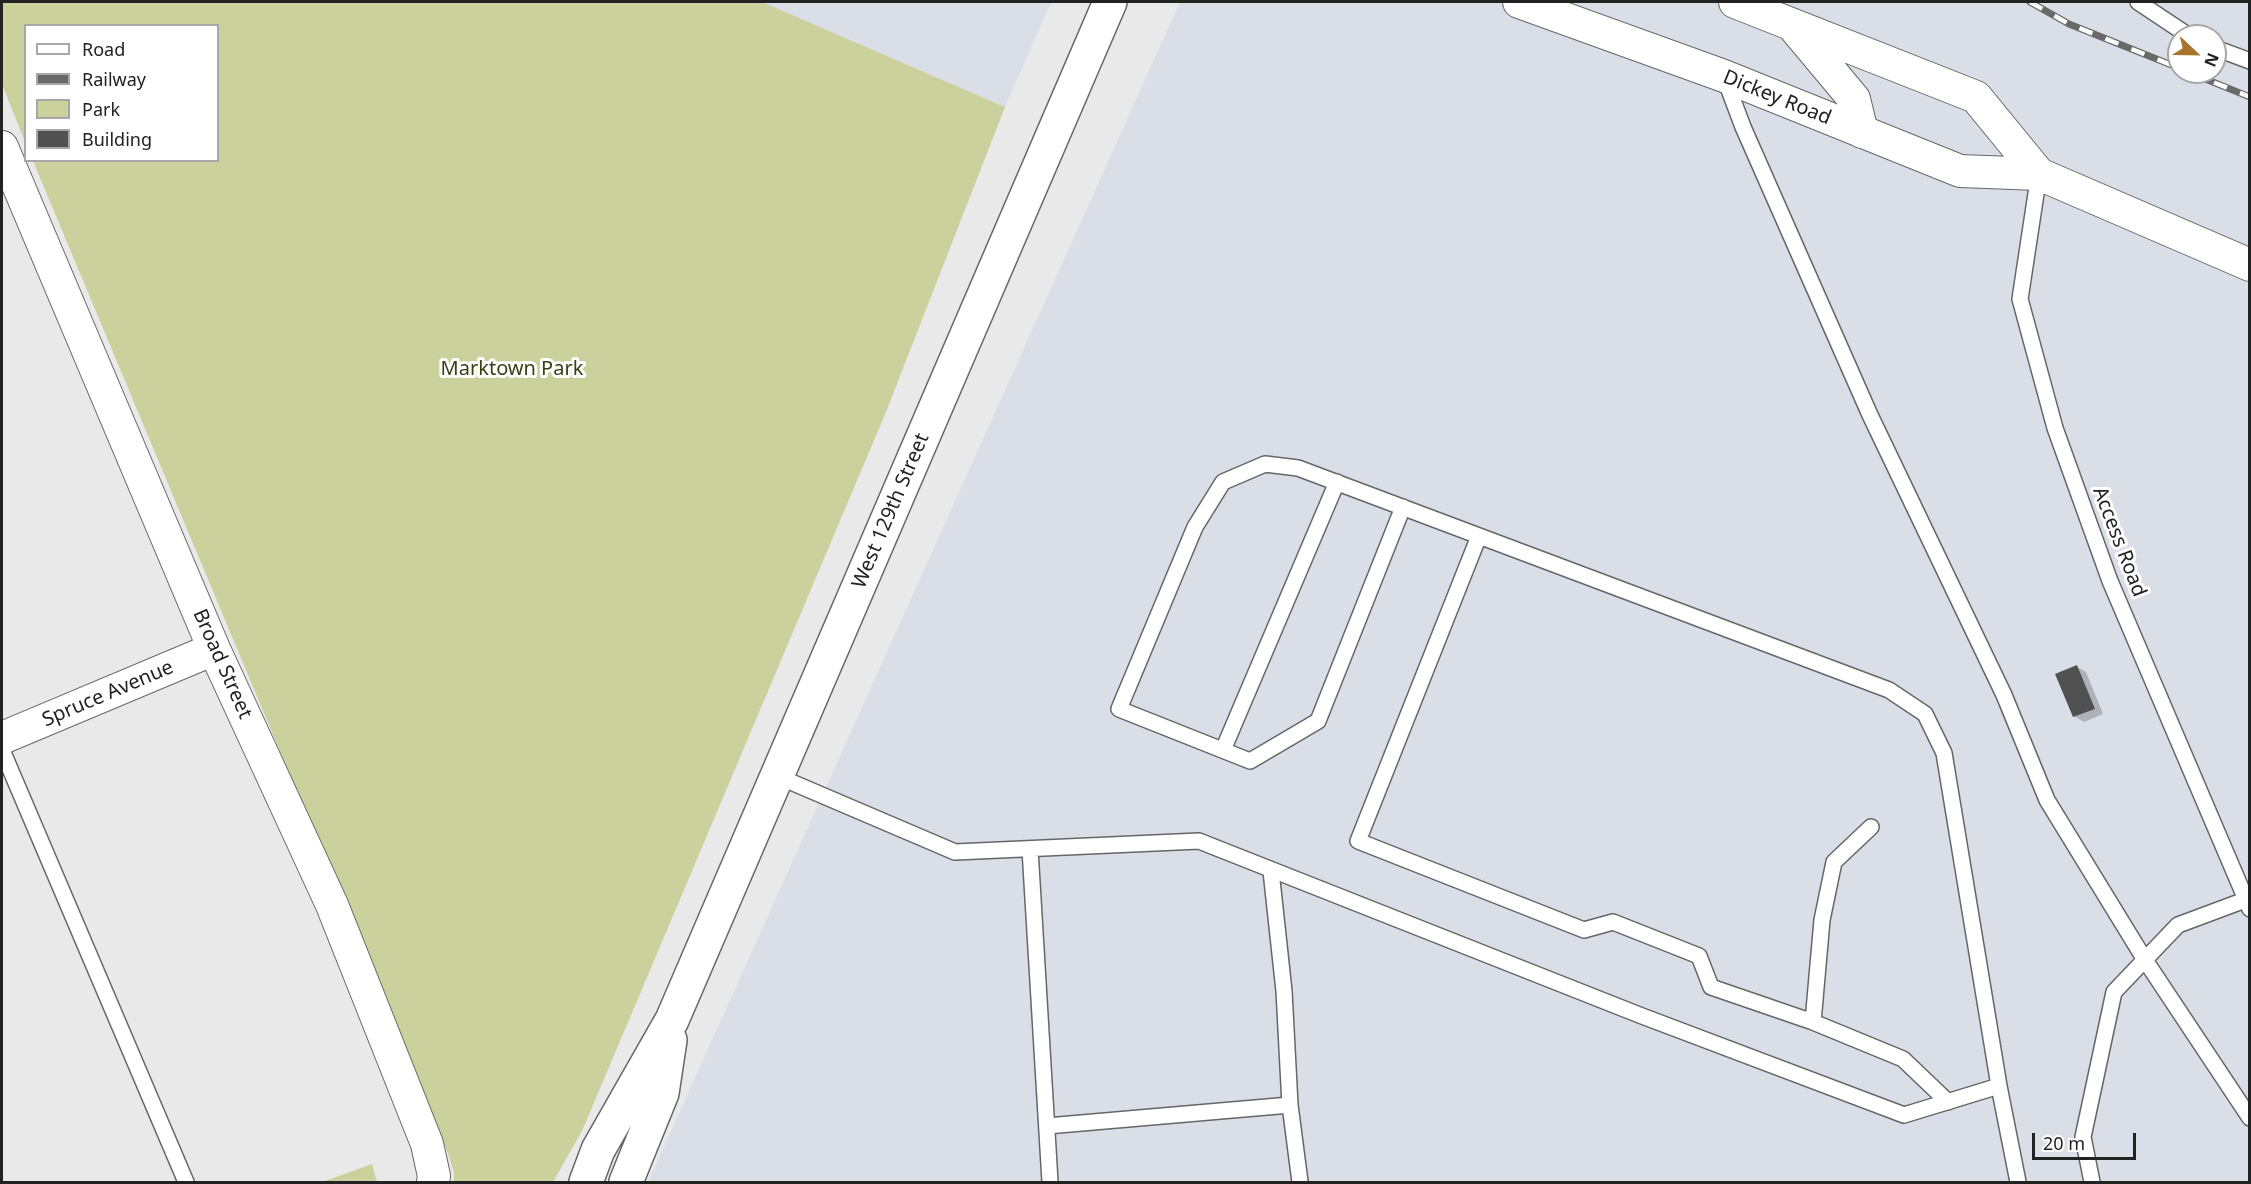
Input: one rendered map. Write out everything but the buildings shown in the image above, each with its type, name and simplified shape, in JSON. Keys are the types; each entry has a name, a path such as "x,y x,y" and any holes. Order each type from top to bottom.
{"main road":[{"name":"West 129th Street","path":"586,1182 598,1150 672,1020 1110,2"},
{"name":"West 129th Street","path":"626,1182 662,1093 672,1020"}],"street":[{"name":"Dickey Road","path":"1519,2 1724,76 1960,171 2039,174 2250,265"},
{"name":"Dickey Road","path":"1735,2 1976,97 2039,174"},
{"path":"1790,23 1854,99 1862,132"},
{"name":"Broad Street","path":"2,147 214,649 332,905 427,1143 434,1176 433,1182"},
{"name":"Spruce Avenue","path":"2,738 214,649"}],"lane":[{"path":"2138,2 2171,24"},
{"path":"2227,53 2250,62"},
{"path":"1724,76 1743,127 1870,415 2004,695 2047,800 2145,960 2250,1118"},
{"name":"Access Road","path":"2039,174 2020,299 2055,428 2110,581 2247,904"},
{"path":"1403,507 1318,721 1250,761 1119,709 1195,527 1222,482 1265,464 1298,468 1337,482 1889,690 1925,714 1944,753 1999,1086 2018,1182"},
{"path":"1223,750 1337,482"},
{"path":"1479,536 1358,841 1584,930 1613,922 1699,956 1711,987 1813,1022 1903,1059 1948,1102"},
{"path":"2,750 186,1182"},
{"path":"777,776 955,852 1199,841 1751,1058 1904,1115 1999,1086"},
{"path":"1813,1022 1822,920 1834,862 1871,827"},
{"path":"1030,849 1050,1182"},
{"path":"1271,871 1284,991 1290,1105 1300,1182"},
{"path":"2092,1182 2084,1137 2114,992 2178,925 2247,904"},
{"path":"1047,1126 1290,1105"}],"shaded area":[{"path":"762,2 1051,2 1005,107"},
{"path":"1180,2 2249,2 2249,1182 648,1182"}],"green space":[{"name":"Marktown Park","path":"2,2 762,2 1005,107 886,412 582,1131 553,1182 454,1182 454,1173 448,1153 33,162 219,162 219,24 24,24 24,139 2,84"},
{"path":"372,1164 377,1182 322,1182"}],"railway":[{"path":"2030,2 2069,24 2167,63"},
{"path":"2218,84 2250,97"}]}
